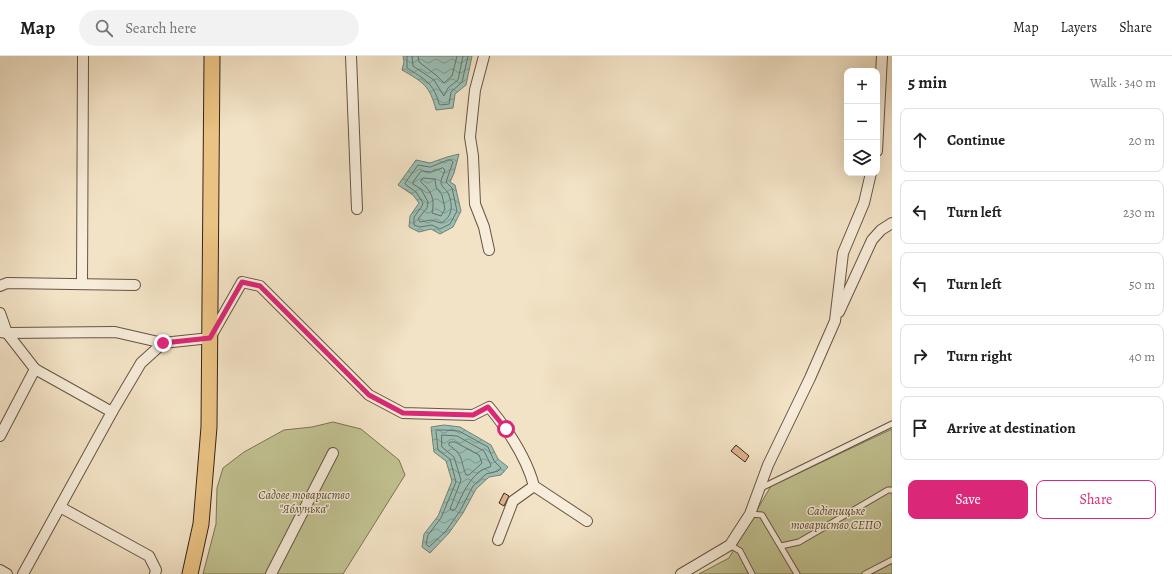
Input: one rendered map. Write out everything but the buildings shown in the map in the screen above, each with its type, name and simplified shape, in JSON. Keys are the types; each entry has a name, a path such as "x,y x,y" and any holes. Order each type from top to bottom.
{"main road":[{"path":"190,574 201,524 209,427 212,56"}],"street":[{"path":"82,284 84,56"},
{"path":"351,56 357,209"},
{"path":"484,56 475,90 470,137 473,156 475,204 484,227 489,250"},
{"path":"878,140 882,56"},
{"path":"835,321 843,253 864,203 871,176"},
{"path":"681,574 730,545 750,514 768,465 810,378 872,240 881,230 892,223"},
{"path":"3,333 115,332 163,343 210,338 242,282 260,286 369,395 403,413 473,415 488,407 506,429 530,470 534,486 587,521"},
{"path":"0,286 7,283 135,285"},
{"path":"0,313 3,333 35,369 112,412"},
{"path":"23,574 112,412 141,363 163,343"},
{"path":"0,436 35,369"},
{"path":"271,574 333,452"},
{"path":"498,540 513,501 534,486"},
{"path":"60,507 149,556 156,570 155,574"},
{"path":"0,570 7,574"}],"lane":[{"path":"760,488 892,424"},
{"path":"781,546 798,542 888,490 892,490"},
{"path":"750,514 762,515 797,574"},
{"path":"730,545 740,551 752,574"},
{"path":"865,574 892,560"}],"green space":[{"name":"Садове товариство \"Яблунька\"","path":"333,422 361,429 399,460 405,475 343,574 203,574 216,524 217,488 223,468 244,452 284,430 312,427"},
{"name":"Садівницьке товариство СЕПО","path":"892,429 892,574 699,574 729,558 771,486"}],"water":[{"path":"403,56 472,56 466,85 455,94 453,108 436,110 431,95 425,86 402,70 404,62"},
{"path":"459,154 450,182 455,185 461,211 453,227 440,234 431,229 419,232 409,227 410,216 419,203 413,195 398,185 416,160 430,163"},
{"path":"444,425 460,427 491,445 498,459 508,467 501,475 489,477 476,489 463,513 449,533 430,553 422,547 424,534 438,516 452,481 446,461 434,452 431,427"}],"route":[{"path":"163,343 210,338 242,282 260,286 319,343 369,395 403,413 473,415 488,407 506,429"}]}
